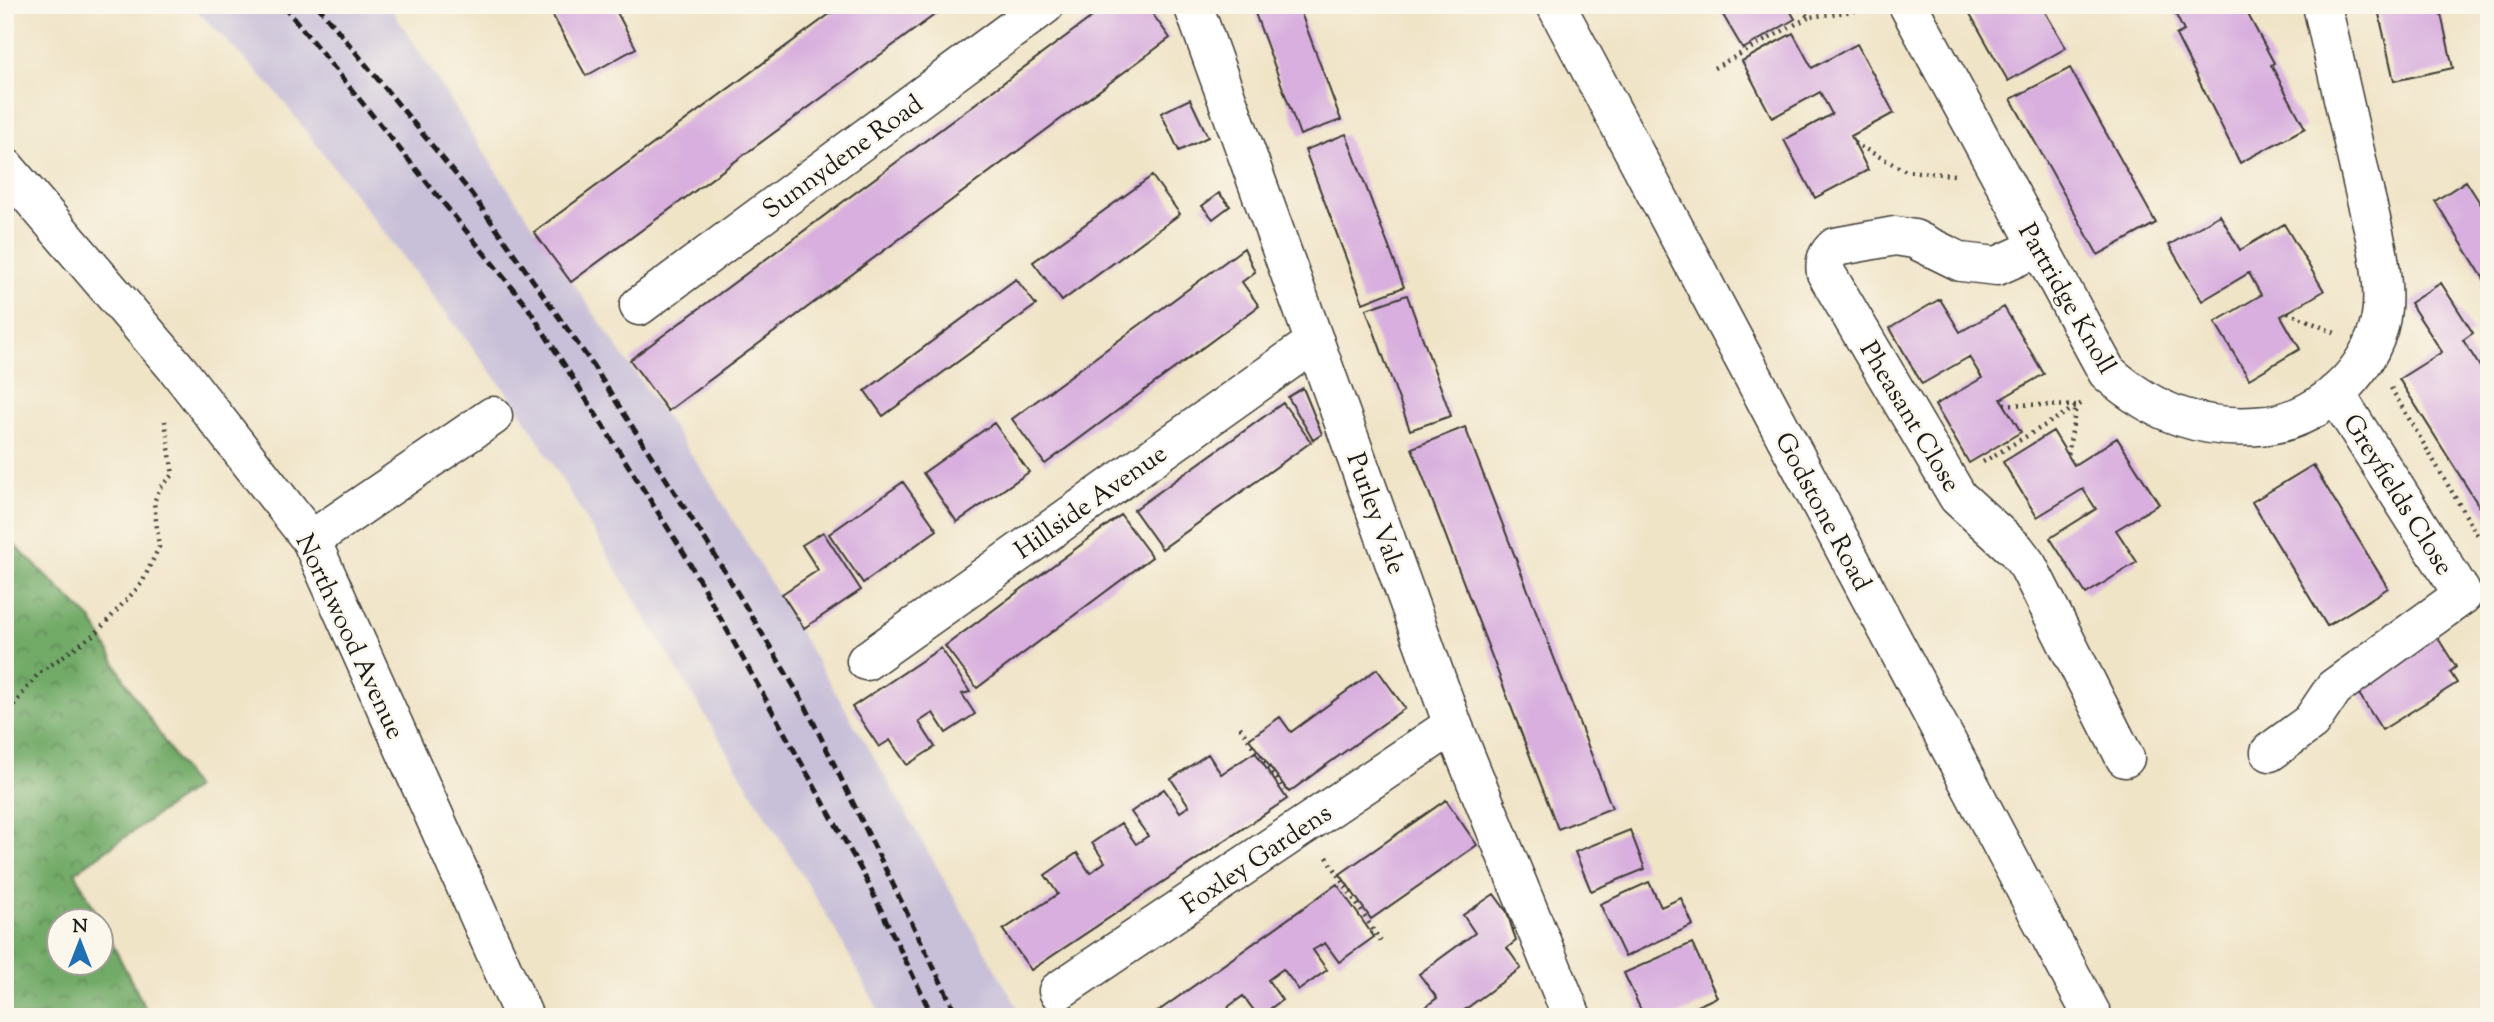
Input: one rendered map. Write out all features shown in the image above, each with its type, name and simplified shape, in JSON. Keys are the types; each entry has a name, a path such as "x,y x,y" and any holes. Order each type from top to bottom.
{"main road":[{"name":"Sunnydene Road","path":"639,306 1045,5"},
{"name":"Purley Vale","path":"1193,5 1453,725 1572,1017"},
{"name":"Godstone Road","path":"1556,5 2093,1017"},
{"name":"Partridge Knoll","path":"1891,7 2001,180 2107,372 2142,401 2176,416 2242,426 2292,419 2322,404 2335,393 2366,355 2377,334 2382,308 2381,281 2371,222 2322,5"},
{"name":"Northwood Avenue","path":"5,167 179,371 311,540 524,1017"},
{"name":"Pheasant Close","path":"2037,248 1997,265 1961,262 1914,239 1895,236 1835,247 1826,258 1826,274 1958,497 2017,550 2028,566 2125,758"},
{"name":"Hillside Avenue","path":"866,661 1315,342"},
{"name":"Greyfields Close","path":"2270,752 2311,722 2334,688 2463,595 2335,393"},
{"path":"311,540 493,416"},
{"name":"Foxley Gardens","path":"1058,991 1453,725"}],"path":[{"path":"1795,5 1809,17"},
{"path":"1714,68 1809,17 1891,7"},
{"path":"1854,143 1906,171 2001,180"},
{"path":"2288,312 2366,355 2390,387 2479,538"},
{"path":"5,716 38,674 97,632 142,583 159,547 154,502 160,488 173,475 164,408 179,371"},
{"path":"1950,483 2117,381"},
{"path":"2004,404 2076,407"},
{"path":"2068,456 2076,407"}],"shaded area":[{"path":"191,5 389,5 498,174 711,483 869,749 1023,1017 882,1017 836,931 518,407 273,88"}],"green space":[{"path":"5,536 92,620 128,686 195,788 75,872 93,906 46,906 46,976 116,976 116,951 150,1017 5,1017"}],"building":[{"path":"547,5 613,5 636,48 586,76"},
{"path":"842,5 948,5 571,282 534,232"},
{"path":"1108,5 1146,5 1170,38 668,411 630,360"},
{"path":"1252,5 1298,5 1341,120 1300,135"},
{"path":"1717,5 1787,5 1795,19 1743,49"},
{"path":"1965,5 2041,5 2066,48 2008,81"},
{"path":"2171,5 2243,5 2305,128 2240,163 2176,35 2184,31"},
{"path":"2377,5 2439,5 2453,68 2394,81"},
{"path":"1793,33 1812,68 1857,44 1894,113 1851,136 1868,170 1815,198 1784,140 1832,114 1820,92 1772,118 1742,61"},
{"path":"2070,68 2156,223 2098,255 2011,99"},
{"path":"1190,99 1208,137 1179,151 1161,113"},
{"path":"1346,134 1404,287 1363,303 1305,150"},
{"path":"1152,176 1180,214 1062,301 1033,262"},
{"path":"2466,181 2489,217 2489,287 2435,201"},
{"path":"1219,193 1230,206 1213,219 1202,206"},
{"path":"2220,215 2240,250 2284,224 2324,291 2281,316 2300,349 2249,379 2215,322 2261,295 2249,273 2202,301 2169,245"},
{"path":"1244,248 1255,272 1242,282 1259,306 1045,464 1012,419"},
{"path":"1016,279 1036,305 883,416 865,391"},
{"path":"2441,283 2473,333 2463,340 2489,381 2489,522 2399,379 2442,352 2410,303"},
{"path":"1407,295 1451,416 1410,430 1366,309"},
{"path":"1940,299 1960,332 2004,307 2044,374 2001,399 2021,432 1969,463 1935,405 1982,378 1969,357 1922,384 1890,328"},
{"path":"1303,388 1322,434 1313,440 1288,397"},
{"path":"1283,403 1311,442 1162,549 1134,510"},
{"path":"994,423 1029,472 957,522 923,473"},
{"path":"1465,427 1612,808 1558,829 1412,448"},
{"path":"2053,431 2074,465 2117,438 2159,504 2116,530 2137,562 2086,594 2050,538 2096,509 2083,489 2037,517 2003,462"},
{"path":"2313,465 2388,588 2327,626 2252,502"},
{"path":"903,482 937,530 863,583 829,534"},
{"path":"1121,515 1152,557 977,688 945,646"},
{"path":"823,532 861,590 804,628 782,594 818,570 802,545"},
{"path":"2436,635 2456,667 2450,672 2457,683 2382,730 2354,686"},
{"path":"941,648 970,692 962,694 975,714 946,733 933,713 919,722 935,747 907,765 890,740 879,747 852,707"},
{"path":"1377,669 1405,708 1289,792 1249,739 1280,717 1291,732"},
{"path":"1255,752 1287,799 1031,970 1003,930 1058,894 1045,875 1077,853 1090,873 1105,862 1092,843 1121,823 1136,844 1148,836 1131,812 1164,789 1180,812 1189,806 1171,779 1208,754 1221,774"},
{"path":"1446,800 1477,845 1371,919 1340,874"},
{"path":"1630,830 1645,869 1591,891 1575,852"},
{"path":"1649,882 1661,907 1681,898 1693,925 1625,957 1600,904"},
{"path":"1337,884 1374,937 1339,962 1325,943 1313,950 1327,970 1299,990 1283,969 1268,980 1282,1000 1259,1017 1243,996 1228,1007 1236,1017 1150,1017"},
{"path":"1494,894 1507,912 1516,941 1507,948 1521,968 1455,1017 1412,1017 1437,998 1419,974 1475,933 1463,915"},
{"path":"1692,943 1717,997 1674,1017 1644,1017 1624,973"}],"railway":[{"path":"283,5 527,306 685,555 864,875 933,1017"},
{"path":"317,5 471,193 590,361 708,544 804,703 958,1017"}]}
